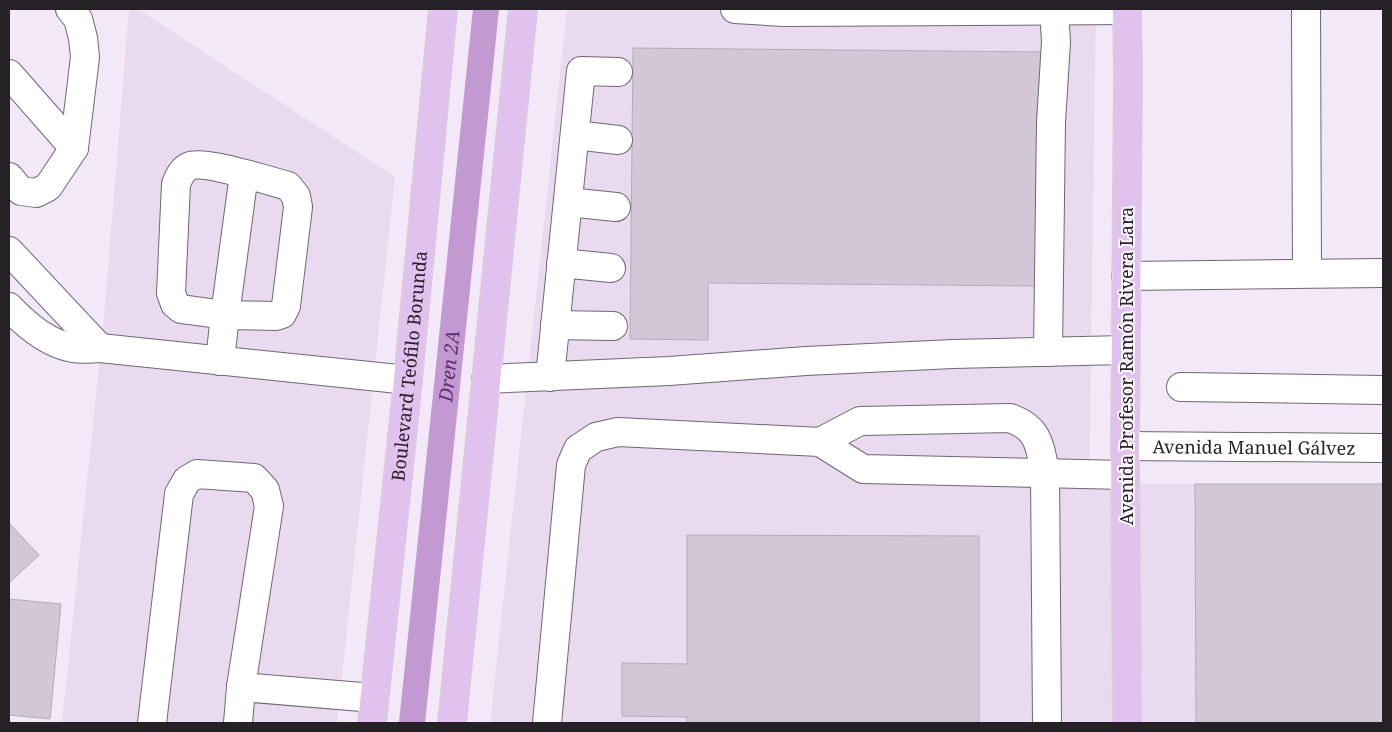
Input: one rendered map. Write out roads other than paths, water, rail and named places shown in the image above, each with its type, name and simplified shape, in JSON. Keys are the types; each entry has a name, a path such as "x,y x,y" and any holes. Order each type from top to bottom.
{"main road":[{"name":"Boulevard Teófilo Borunda","path":"373,711 408,380 443,9"},
{"path":"452,723 523,9"},
{"name":"Avenida Profesor Ramón Rivera Lara","path":"1127,10 1125,350 1127,723"}],"street":[{"path":"9,178 21,191 36,193 48,187 74,148 84,57 83,38 78,19 70,9"},
{"path":"735,9 784,12 1127,10"},
{"path":"1306,9 1307,273"},
{"path":"1048,352 1051,122 1056,42 1054,10"},
{"path":"550,376 581,71 618,72"},
{"path":"9,74 74,148"},
{"path":"574,135 618,140"},
{"path":"201,164 244,174 288,186 296,196 298,207 286,306 282,314 276,316 225,315 181,309 175,304 171,293 176,184 182,172 190,166 201,164"},
{"path":"220,361 244,174"},
{"path":"568,202 616,207"},
{"path":"9,252 100,348"},
{"path":"561,263 611,268"},
{"path":"1126,276 1383,273"},
{"path":"10,310 45,338 52,342 75,348 100,348 408,380"},
{"path":"555,325 613,326"},
{"path":"486,379 670,371 816,360 953,354 1125,350"},
{"path":"1181,387 1383,390"},
{"path":"820,442 860,421 1010,418 1022,422 1032,430 1039,444 1045,473 1047,723"},
{"path":"547,723 571,465 578,449 596,437 618,432 820,442 863,468 1125,475"},
{"name":"Avenida Manuel Gálvez","path":"1125,446 1383,448"},
{"path":"152,723 179,494 187,480 196,474 254,478 265,490 269,506 241,687 238,723"},
{"path":"241,687 373,711"}],"waterway":[{"name":"Dren 2A","path":"412,723 486,9"}]}
